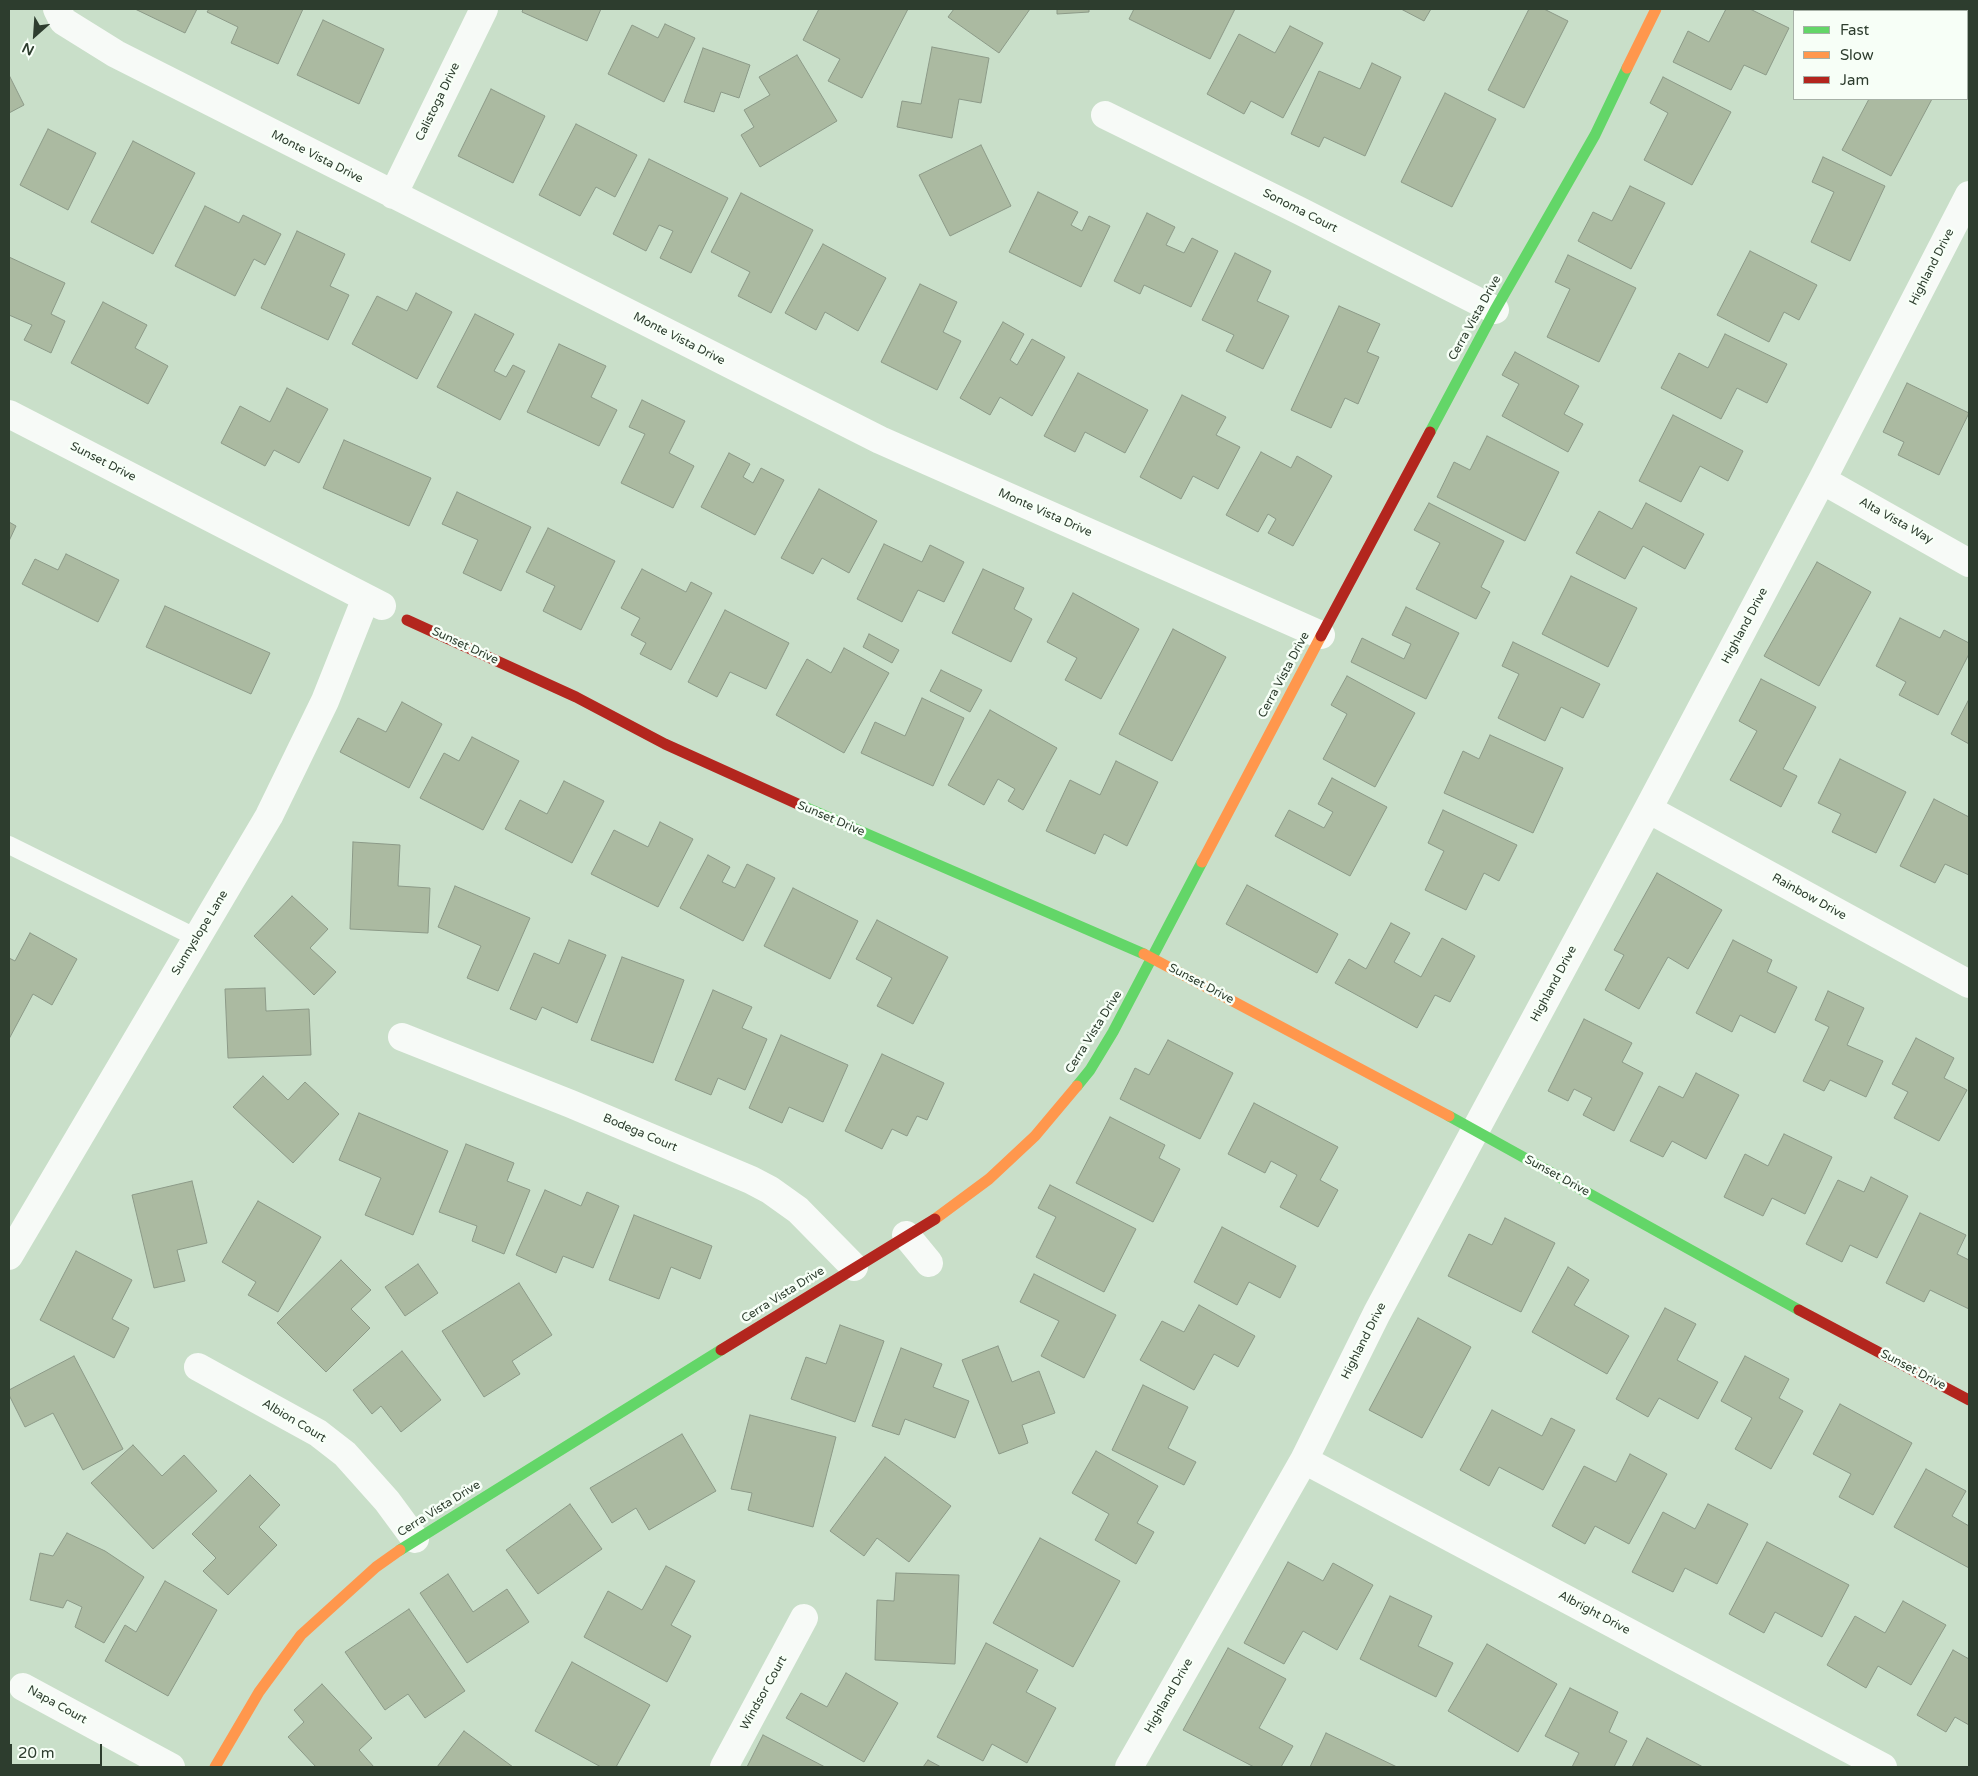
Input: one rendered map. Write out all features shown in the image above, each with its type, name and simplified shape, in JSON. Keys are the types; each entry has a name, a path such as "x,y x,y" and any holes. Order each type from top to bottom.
{"street":[{"name":"Monte Vista Drive","path":"57,9 63,21 116,54 880,440 1321,635"},
{"name":"Calistoga Drive","path":"393,195 484,9"},
{"name":"Cerra Vista Drive","path":"215,1767 259,1692 301,1636 376,1567 415,1539 906,1234 929,1223 989,1179 1036,1136 1090,1070 1113,1032 1238,791 1495,310 1595,135 1656,9"},
{"name":"Sonoma Court","path":"1105,115 1495,310"},
{"name":"Highland Drive","path":"1129,1767 1304,1460 1377,1313 1648,809 1822,480 1969,195"},
{"name":"Sunset Drive","path":"9,414 375,602"},
{"name":"Alta Vista Way","path":"1822,480 1969,563"},
{"name":"Sunnyslope Lane","path":"9,1256 269,816 375,602"},
{"name":"Sunset Drive","path":"407,620 576,697 666,744 788,800 1153,958 1475,1130 1790,1305 1969,1400"},
{"name":"Rainbow Drive","path":"1648,809 1969,984"},
{"name":"Bodega Court","path":"402,1037 571,1104 752,1180 798,1210 854,1267"},
{"path":"906,1234 929,1263"},
{"name":"Albion Court","path":"198,1367 318,1434 345,1454 387,1501 415,1539"},
{"name":"Albright Drive","path":"1304,1460 1883,1767"},
{"name":"Windsor Court","path":"724,1767 804,1618"},
{"name":"Napa Court","path":"23,1687 171,1767"}],"lane":[{"path":"9,845 197,938"}],"building":[{"path":"135,9 197,9 185,33"},
{"path":"209,9 303,9 278,64 231,43 238,27 207,12"},
{"path":"523,9 601,9 587,41 522,12"},
{"path":"819,9 908,9 862,98 828,81 840,59 803,40"},
{"path":"954,9 1030,9 999,53 948,17"},
{"path":"1057,9 1089,9 1089,12 1057,14"},
{"path":"1134,9 1235,9 1210,59 1129,19"},
{"path":"1401,9 1431,9 1424,21"},
{"path":"1529,9 1544,9 1568,21 1524,108 1488,90"},
{"path":"1726,9 1750,9 1789,28 1766,75 1744,65 1731,90 1673,62 1688,31 1709,42"},
{"path":"1969,9 1969,22 1968,24 1968,10 1908,10"},
{"path":"323,20 384,49 359,104 297,75"},
{"path":"665,24 695,38 664,102 608,74 632,25 658,38"},
{"path":"1290,26 1323,43 1283,118 1251,101 1244,114 1207,94 1239,34 1275,53"},
{"path":"932,47 989,58 981,103 959,99 952,138 897,127 902,101 921,104"},
{"path":"703,48 750,65 739,98 721,92 714,112 684,102"},
{"path":"797,55 837,121 760,167 741,135 754,127 744,110 770,95 759,77"},
{"path":"1372,63 1401,77 1365,156 1324,137 1319,147 1291,134 1319,71 1360,89"},
{"path":"9,75 24,105 9,113"},
{"path":"1663,77 1731,112 1692,185 1644,160 1668,113 1650,103"},
{"path":"491,89 545,116 513,183 458,156"},
{"path":"1445,93 1496,119 1452,207 1401,182"},
{"path":"1868,100 1931,100 1891,176 1842,150"},
{"path":"576,124 637,155 615,197 596,187 580,216 539,195"},
{"path":"48,129 96,153 68,210 20,185"},
{"path":"133,141 195,173 153,254 91,222"},
{"path":"981,145 1011,206 950,236 919,175"},
{"path":"1823,157 1885,186 1850,261 1811,242 1834,192 1812,182"},
{"path":"649,159 728,198 691,273 660,258 673,231 659,225 646,251 613,234"},
{"path":"1630,186 1665,203 1631,269 1578,241 1593,212 1612,221"},
{"path":"1038,192 1078,212 1071,225 1082,231 1089,216 1110,226 1081,287 1009,252"},
{"path":"741,193 813,230 771,313 738,296 750,272 711,252"},
{"path":"205,206 239,223 243,215 281,234 265,265 254,259 235,296 175,266"},
{"path":"1147,213 1175,227 1166,245 1184,253 1192,238 1218,251 1191,307 1144,285 1140,294 1114,281"},
{"path":"297,231 345,254 330,286 349,295 328,340 261,308"},
{"path":"823,244 886,278 858,331 825,312 816,330 785,313"},
{"path":"1750,251 1817,285 1799,320 1784,312 1769,342 1717,315"},
{"path":"1235,253 1271,271 1257,301 1289,316 1263,369 1226,351 1234,335 1202,320"},
{"path":"1568,255 1636,288 1599,362 1547,337 1570,289 1555,282"},
{"path":"9,257 65,283 51,314 65,321 51,353 24,340 32,325 9,315"},
{"path":"920,284 957,302 943,332 961,341 937,390 881,362"},
{"path":"416,293 452,312 417,379 352,344 377,296 407,311"},
{"path":"103,302 147,325 135,348 168,366 148,404 71,363"},
{"path":"1339,306 1380,324 1367,352 1379,357 1358,404 1345,398 1331,428 1291,410"},
{"path":"475,314 514,334 494,371 506,377 513,365 525,371 500,420 437,387"},
{"path":"1003,322 1024,334 1010,360 1017,365 1032,339 1065,357 1032,416 1000,397 990,415 960,398"},
{"path":"1725,334 1787,364 1767,403 1737,388 1721,419 1661,388 1679,353 1708,368"},
{"path":"559,344 606,366 591,397 617,410 599,446 527,412"},
{"path":"1515,352 1579,386 1564,414 1583,424 1568,452 1502,416 1519,384 1502,375"},
{"path":"1078,373 1148,410 1125,453 1085,432 1075,452 1044,436"},
{"path":"1907,383 1969,413 1939,475 1898,455 1904,442 1883,432"},
{"path":"287,388 328,409 299,463 274,450 265,466 221,443 240,406 270,422"},
{"path":"1182,395 1226,417 1216,435 1240,447 1218,489 1193,476 1181,499 1140,477"},
{"path":"642,400 685,421 669,453 694,466 673,508 621,483 645,434 629,427"},
{"path":"1673,415 1743,451 1728,481 1700,466 1681,502 1639,481"},
{"path":"1487,436 1559,472 1525,541 1437,497 1454,462 1470,470"},
{"path":"344,440 431,478 409,526 323,488"},
{"path":"1261,452 1291,468 1297,456 1332,476 1293,546 1268,533 1276,519 1268,514 1258,532 1226,515"},
{"path":"729,453 750,464 743,477 753,483 761,468 784,480 755,535 701,507"},
{"path":"819,489 877,521 849,573 822,558 813,574 781,558"},
{"path":"457,492 531,527 501,591 463,573 478,540 442,524"},
{"path":"1429,503 1504,541 1481,587 1490,592 1476,619 1416,589 1440,543 1414,530"},
{"path":"1646,503 1704,534 1685,569 1643,546 1625,579 1576,553 1599,511 1632,529"},
{"path":"9,522 16,526 9,541"},
{"path":"548,528 615,561 581,630 543,611 555,586 526,572"},
{"path":"884,544 922,562 930,545 964,562 944,602 918,590 902,622 857,599"},
{"path":"66,554 119,580 98,622 22,584 35,559 58,570"},
{"path":"1817,562 1871,592 1819,686 1764,656"},
{"path":"642,569 686,592 691,582 712,593 671,670 640,654 646,643 631,635 640,618 621,608"},
{"path":"983,569 1024,588 1014,609 1032,619 1011,662 952,633"},
{"path":"1571,576 1637,608 1608,667 1542,634"},
{"path":"1073,593 1139,629 1101,699 1065,680 1077,658 1047,642"},
{"path":"165,606 270,653 251,694 146,647"},
{"path":"1406,607 1459,633 1426,699 1351,662 1362,638 1404,659 1411,644 1392,635"},
{"path":"725,610 789,643 766,689 730,672 717,697 688,682"},
{"path":"1900,618 1940,638 1944,630 1969,643 1969,654 1938,715 1899,695 1906,682 1876,666"},
{"path":"1173,629 1226,657 1172,761 1119,734"},
{"path":"869,634 899,650 892,663 863,647"},
{"path":"1513,642 1600,684 1583,718 1561,707 1545,741 1498,718 1519,674 1502,666"},
{"path":"844,648 889,673 844,753 776,715 807,659 831,673"},
{"path":"941,670 982,690 970,712 930,691"},
{"path":"1347,676 1415,713 1375,787 1323,759 1347,714 1331,705"},
{"path":"1761,679 1816,707 1783,769 1797,776 1781,807 1730,780 1757,731 1739,721"},
{"path":"922,698 964,718 933,786 861,753 875,722 905,736"},
{"path":"1969,701 1969,744 1951,734"},
{"path":"402,702 442,724 409,788 340,752 358,718 386,732"},
{"path":"990,710 1057,748 1023,810 1008,801 1015,789 998,779 984,805 948,785"},
{"path":"1490,735 1563,768 1533,833 1444,793 1463,751 1479,759"},
{"path":"472,737 519,761 483,830 420,798 444,753 459,761"},
{"path":"1840,759 1906,792 1876,853 1832,832 1841,814 1818,803"},
{"path":"1116,761 1158,782 1127,846 1104,834 1095,854 1046,831 1070,780 1100,795"},
{"path":"1332,778 1387,807 1350,876 1275,836 1289,810 1324,828 1333,812 1318,804"},
{"path":"564,781 604,801 572,863 505,829 520,800 547,814"},
{"path":"1934,799 1969,817 1969,875 1945,864 1935,883 1900,866"},
{"path":"1443,810 1517,845 1499,881 1484,873 1466,910 1425,890 1444,851 1428,843"},
{"path":"660,822 693,839 658,907 591,874 614,830 648,847"},
{"path":"353,842 400,845 398,886 430,888 428,933 350,929"},
{"path":"708,855 730,867 722,882 735,888 747,864 775,878 743,941 680,908"},
{"path":"1657,873 1722,910 1688,969 1668,957 1639,1009 1605,990 1624,955 1614,950"},
{"path":"1247,885 1338,934 1317,973 1226,924"},
{"path":"455,886 530,918 498,991 467,978 481,946 438,927"},
{"path":"793,888 858,921 830,979 764,946"},
{"path":"292,896 328,929 310,948 336,972 314,995 254,936"},
{"path":"877,920 948,957 913,1024 877,1006 892,978 856,959"},
{"path":"1391,923 1410,933 1394,962 1421,977 1442,938 1475,956 1450,1002 1435,995 1417,1028 1335,983 1349,959 1366,969"},
{"path":"30,933 77,959 52,1005 33,994 9,1039 9,958 15,961"},
{"path":"569,940 606,955 577,1023 542,1007 536,1020 510,1009 534,953 559,964"},
{"path":"1733,940 1772,960 1767,972 1797,987 1775,1033 1740,1015 1732,1032 1696,1013"},
{"path":"622,957 684,980 653,1063 591,1040"},
{"path":"265,988 266,1011 309,1009 311,1055 228,1058 225,989"},
{"path":"713,990 752,1007 742,1028 767,1039 745,1090 718,1078 711,1095 675,1080"},
{"path":"1828,991 1864,1008 1847,1045 1883,1061 1866,1097 1830,1080 1824,1091 1803,1081 1829,1027 1815,1020"},
{"path":"1584,1019 1632,1043 1622,1062 1643,1073 1614,1131 1583,1115 1592,1098 1574,1089 1568,1101 1548,1091"},
{"path":"781,1035 848,1065 823,1122 789,1107 782,1123 749,1108"},
{"path":"1916,1038 1954,1058 1944,1078 1967,1090 1939,1141 1894,1118 1908,1092 1892,1084"},
{"path":"1168,1040 1233,1073 1200,1139 1120,1099 1135,1068 1149,1075"},
{"path":"882,1054 944,1083 927,1120 917,1116 907,1136 892,1129 882,1149 845,1131"},
{"path":"1696,1073 1739,1095 1706,1159 1672,1141 1663,1157 1630,1141 1659,1086 1683,1098"},
{"path":"263,1076 288,1100 305,1082 339,1114 293,1163 233,1107"},
{"path":"1254,1103 1338,1147 1320,1180 1338,1190 1318,1227 1280,1207 1297,1175 1271,1161 1265,1173 1228,1154"},
{"path":"359,1113 448,1151 413,1235 365,1215 381,1178 339,1160"},
{"path":"1110,1117 1165,1145 1159,1158 1180,1169 1153,1222 1076,1183"},
{"path":"1784,1134 1832,1157 1805,1214 1772,1198 1763,1216 1724,1197 1745,1154 1768,1166"},
{"path":"466,1144 514,1163 507,1181 530,1190 504,1254 472,1241 477,1226 439,1212"},
{"path":"1871,1177 1908,1196 1877,1258 1850,1245 1842,1262 1806,1244 1838,1180 1864,1192"},
{"path":"192,1181 207,1243 177,1250 185,1281 154,1288 132,1195"},
{"path":"1050,1185 1136,1229 1104,1292 1036,1257 1056,1217 1038,1208"},
{"path":"545,1190 581,1206 587,1192 619,1206 593,1268 563,1256 556,1273 516,1255"},
{"path":"258,1201 321,1237 278,1312 248,1295 256,1282 222,1262"},
{"path":"1920,1213 1966,1235 1957,1254 1969,1260 1969,1309 1930,1290 1924,1302 1886,1283"},
{"path":"634,1215 712,1246 700,1279 671,1267 659,1299 609,1280"},
{"path":"1505,1218 1555,1243 1521,1312 1448,1276 1469,1234 1492,1245"},
{"path":"1222,1227 1296,1266 1280,1298 1249,1282 1237,1305 1194,1282"},
{"path":"76,1251 132,1280 112,1319 129,1328 114,1358 40,1320"},
{"path":"341,1260 371,1290 351,1309 370,1328 326,1372 277,1323"},
{"path":"418,1264 438,1293 405,1316 385,1287"},
{"path":"1568,1267 1589,1280 1574,1305 1629,1336 1607,1374 1532,1332"},
{"path":"1034,1274 1116,1315 1084,1378 1041,1356 1059,1321 1020,1302"},
{"path":"519,1283 552,1335 512,1361 520,1374 484,1397 442,1331"},
{"path":"1199,1305 1255,1336 1238,1367 1214,1354 1194,1390 1140,1360 1162,1321 1184,1332"},
{"path":"1665,1308 1696,1324 1677,1360 1718,1382 1698,1419 1659,1398 1648,1417 1616,1399"},
{"path":"1418,1318 1471,1347 1422,1438 1369,1410"},
{"path":"840,1325 884,1341 855,1422 791,1399 806,1357 826,1364"},
{"path":"998,1346 1012,1382 1039,1371 1055,1413 1022,1425 1028,1443 999,1454 962,1360"},
{"path":"901,1348 942,1364 933,1387 969,1401 955,1438 905,1419 899,1435 872,1426"},
{"path":"402,1351 441,1400 401,1432 381,1406 372,1414 353,1390"},
{"path":"74,1356 123,1449 83,1470 53,1413 25,1427 9,1395 9,1390"},
{"path":"1745,1356 1789,1379 1779,1398 1803,1411 1771,1469 1735,1449 1752,1418 1721,1401"},
{"path":"1143,1385 1188,1407 1168,1448 1196,1462 1184,1485 1112,1450"},
{"path":"1840,1404 1912,1443 1873,1515 1839,1497 1851,1474 1813,1454"},
{"path":"1492,1410 1542,1436 1551,1418 1575,1430 1543,1490 1499,1467 1489,1486 1460,1470"},
{"path":"750,1415 836,1437 813,1527 748,1510 752,1493 731,1489"},
{"path":"682,1434 716,1491 649,1530 636,1508 612,1523 590,1488"},
{"path":"133,1445 162,1476 184,1455 217,1491 153,1549 91,1483"},
{"path":"1096,1451 1158,1486 1137,1523 1154,1532 1136,1564 1095,1540 1109,1514 1072,1493"},
{"path":"1630,1454 1667,1474 1629,1544 1595,1526 1585,1544 1552,1526 1584,1466 1616,1482"},
{"path":"885,1457 951,1506 909,1562 877,1538 864,1556 830,1531"},
{"path":"1926,1469 1966,1491 1952,1516 1969,1526 1969,1568 1894,1527"},
{"path":"250,1475 280,1505 259,1527 277,1545 228,1595 203,1571 216,1558 192,1534"},
{"path":"570,1504 602,1549 538,1594 506,1550"},
{"path":"1708,1504 1748,1524 1717,1584 1685,1568 1673,1592 1632,1572 1663,1512 1695,1529"},
{"path":"67,1533 105,1551 144,1577 104,1643 75,1627 82,1607 67,1600 63,1608 30,1600 40,1553 53,1556"},
{"path":"1040,1538 1120,1581 1073,1667 993,1623"},
{"path":"1767,1542 1849,1585 1822,1637 1775,1612 1764,1633 1729,1614"},
{"path":"1288,1562 1323,1581 1333,1563 1373,1585 1337,1650 1303,1631 1284,1664 1244,1643"},
{"path":"666,1566 695,1581 671,1625 691,1636 667,1682 584,1637 608,1591 642,1610"},
{"path":"896,1573 959,1575 955,1664 875,1660 877,1600 894,1601"},
{"path":"448,1574 473,1612 507,1589 529,1622 467,1663 420,1593"},
{"path":"165,1581 217,1610 168,1696 105,1661 125,1625 136,1632"},
{"path":"1390,1596 1432,1616 1418,1646 1453,1663 1436,1697 1360,1659"},
{"path":"1903,1601 1946,1625 1911,1685 1878,1666 1866,1688 1827,1665 1855,1616 1885,1633"},
{"path":"409,1609 465,1691 425,1718 408,1694 385,1710 345,1652"},
{"path":"986,1643 1038,1670 1026,1692 1056,1708 1027,1763 992,1744 983,1761 937,1737"},
{"path":"1487,1644 1557,1684 1518,1752 1448,1711"},
{"path":"1228,1648 1286,1679 1259,1728 1293,1746 1281,1767 1254,1767 1183,1730"},
{"path":"1953,1650 1969,1659 1969,1725 1955,1717 1946,1732 1917,1715"},
{"path":"572,1662 650,1705 616,1767 601,1767 535,1731"},
{"path":"846,1673 898,1703 864,1762 786,1718 801,1693 827,1707"},
{"path":"322,1684 372,1738 359,1750 374,1767 316,1767 288,1737 304,1722 294,1710"},
{"path":"1570,1688 1618,1712 1609,1732 1627,1741 1614,1767 1572,1767 1579,1753 1545,1736"},
{"path":"464,1731 513,1767 437,1767"},
{"path":"1326,1733 1397,1767 1310,1767"},
{"path":"763,1735 825,1767 747,1767"},
{"path":"1647,1738 1703,1767 1632,1767"},
{"path":"928,1760 941,1767 923,1767"}],"traffic: fast":[{"path":"1430,432 1495,310 1595,135 1627,68"},
{"path":"800,805 1144,954"},
{"path":"1077,1086 1090,1070 1113,1032 1202,862"},
{"path":"1449,1116 1799,1310"},
{"path":"400,1550 721,1350"}],"traffic: slow":[{"path":"1627,68 1656,9"},
{"path":"1202,862 1321,636"},
{"path":"1144,954 1449,1116"},
{"path":"935,1219 989,1179 1035,1136 1077,1086"},
{"path":"215,1767 259,1692 301,1635 376,1567 400,1550"}],"traffic: jam":[{"path":"1321,636 1430,432"},
{"path":"407,620 576,697 665,744 800,805"},
{"path":"721,1350 935,1219"},
{"path":"1799,1310 1969,1400"}]}
